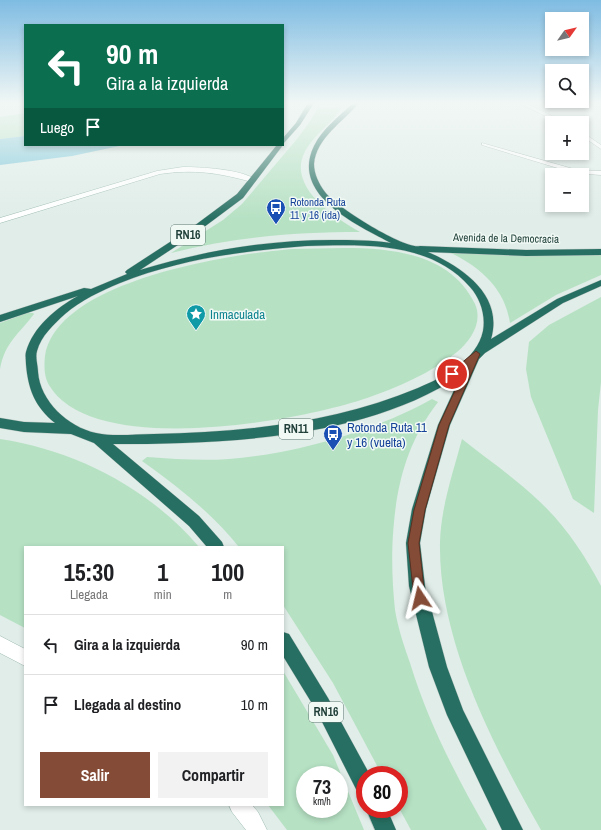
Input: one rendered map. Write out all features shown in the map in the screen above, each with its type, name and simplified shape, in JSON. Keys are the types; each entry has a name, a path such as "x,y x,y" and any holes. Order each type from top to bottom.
{"highway":[{"path":"320,142 316,147 310,164 313,180 325,197 355,220 408,248"},
{"name":"RN16","path":"114,281 198,228 240,196 279,146"},
{"name":"RN11","path":"0,319 114,281 213,254 258,247 344,243 408,248 447,264 471,282 478,291 488,313 487,336 479,352"},
{"name":"Avenida de la Democracia","path":"408,248 526,253 601,252"},
{"name":"RN11","path":"114,281 55,316 36,338 31,349 29,368 36,392 44,407 55,418 87,436 98,439 196,438 261,433 327,422 384,406 432,386 452,374 479,352 560,302 601,283"},
{"path":"479,352 444,425 425,487 413,543 417,586 438,667 456,714 513,830"},
{"name":"RN11","path":"0,423 24,427 74,429"},
{"path":"98,439 194,521 216,546"},
{"name":"RN16","path":"284,642 322,704 356,769"},
{"path":"380,818 386,830"}],"street":[{"path":"484,144 576,172 601,173"},
{"path":"0,221 159,172 175,169 189,168 219,171 252,180"},
{"path":"0,644 24,657"},
{"path":"240,806 251,818 258,830"}],"green space":[{"path":"295,142 312,142 302,159 301,172 305,185 324,207 336,217 360,232 265,236 218,243 171,253 223,220 242,204"},
{"path":"293,249 369,249 395,251 419,257 442,267 460,283 475,304 478,317 477,324 467,342 457,352 447,360 414,379 367,398 336,407 249,424 199,428 151,428 108,421 72,408 47,382 45,375 45,356 57,330 80,308 112,290 150,276 190,265 230,257"},
{"path":"449,252 524,256 601,254 601,275 556,295 510,323 503,299 489,280 470,264"},
{"path":"601,297 601,382 598,410 594,513 573,499 531,397 526,369 529,342 549,325"},
{"path":"27,313 34,314 9,345 2,360 0,369 0,323"},
{"path":"432,399 438,402 428,416 413,444 402,474 396,506 392,544 395,610 399,630 417,685 434,728 464,789 487,830 411,830 404,818 408,818 408,766 377,766 333,683 284,607 284,546 238,546 206,511 142,461 147,457 188,460 219,460 281,452 334,439 410,411"},
{"path":"0,439 28,444 56,452 109,475 158,507 198,546 24,546 24,627 0,615"},
{"path":"462,439 520,484 557,519 573,540 601,586 601,830 541,830 505,764 472,692 448,617 442,579 440,542 445,503"},
{"path":"284,673 333,755 338,766 296,766 296,818 348,818 348,791 356,811 356,818 359,818 364,830 287,830 269,806 284,806"}],"water":[{"path":"0,142 24,142 24,146 119,146 72,156 0,165"}],"place":[{"name":"Rotonda Ruta 11 y 16 (ida)","path":"276,225"},
{"name":"Inmaculada","path":"196,331"},
{"name":"Rotonda Ruta 11 y 16 (vuelta)","path":"333,451"}],"route":[{"path":"420,598 417,586 413,543 420,510 444,425 476,354 467,364 452,374"}]}
